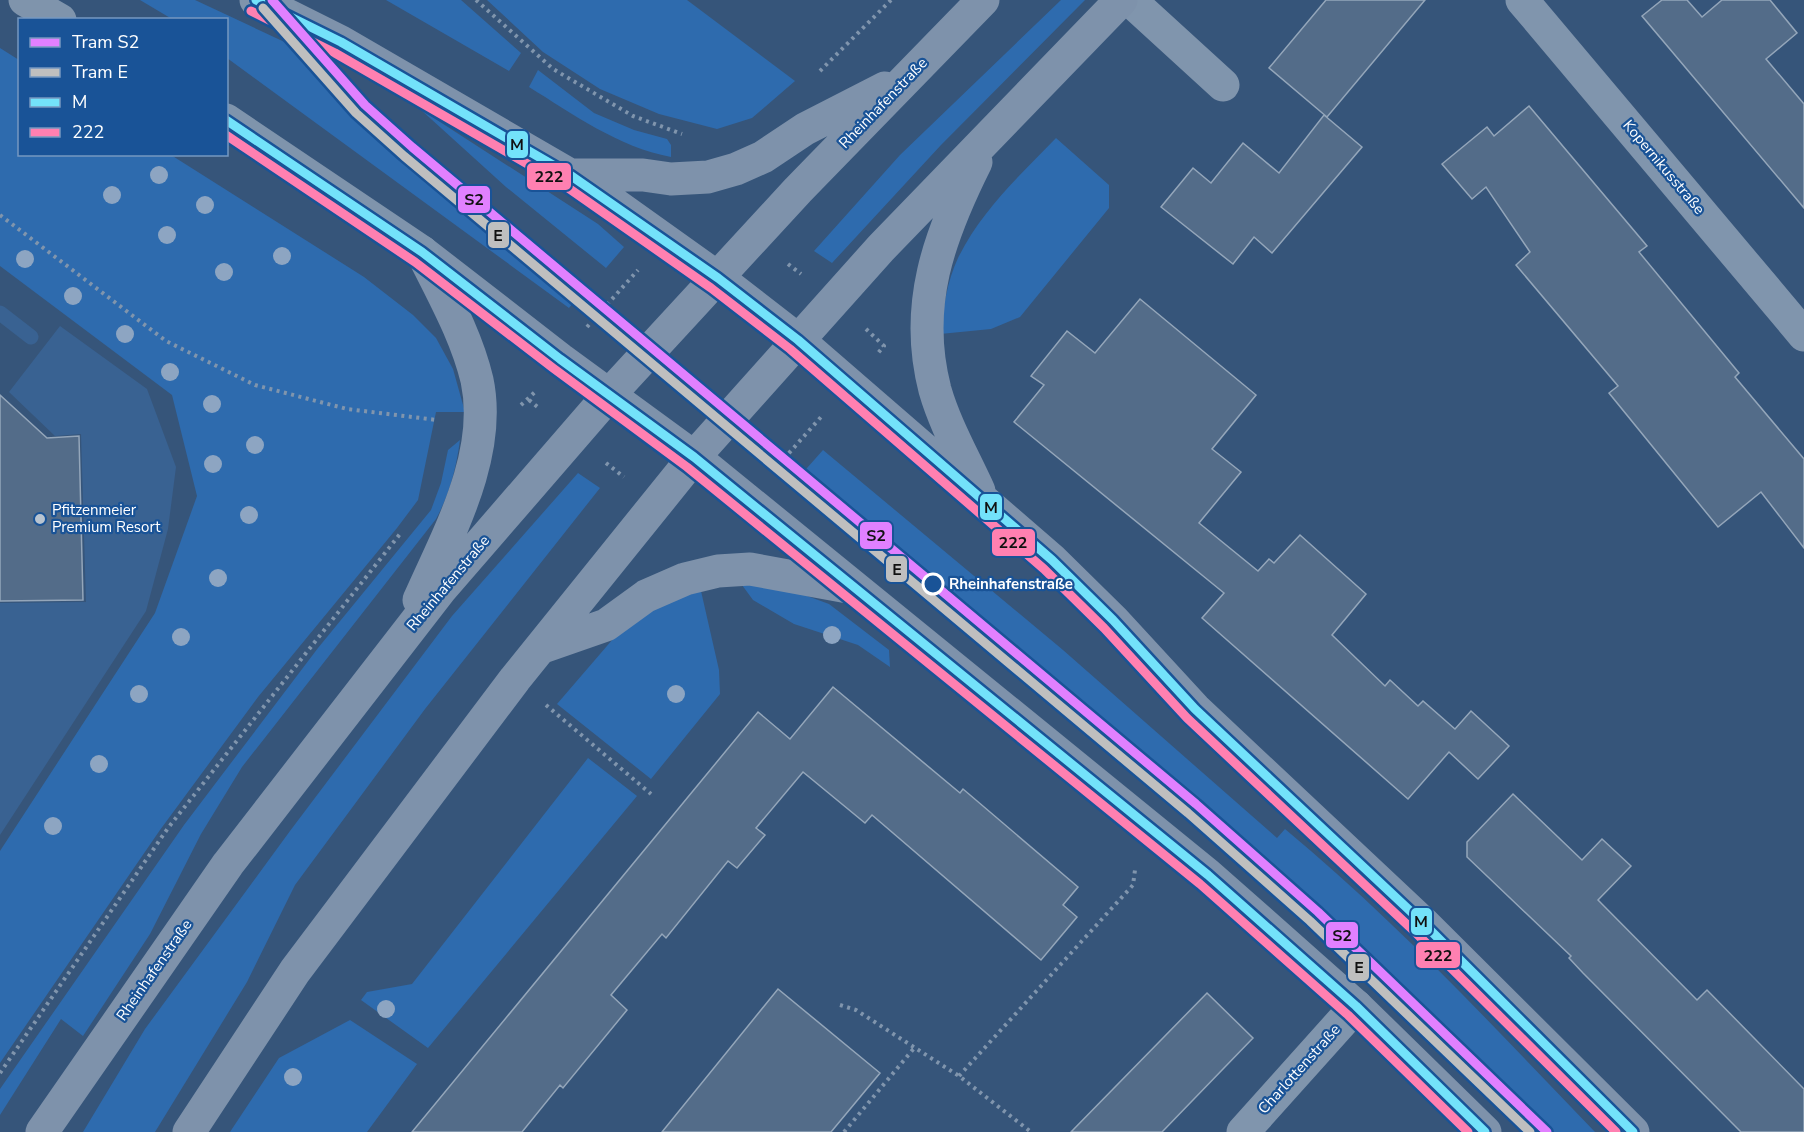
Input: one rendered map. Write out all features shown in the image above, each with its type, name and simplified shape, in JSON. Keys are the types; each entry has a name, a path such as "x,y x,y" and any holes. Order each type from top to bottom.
{"highway":[{"path":"25,0 56,18"},
{"path":"228,121 422,252"}],"main road":[{"name":"Rheinhafenstraße","path":"42,1132 228,864 441,589 609,395 908,76 983,0"},
{"path":"189,1132 295,971 515,680 694,457 833,300 990,133 1121,0"},
{"path":"270,7 341,42 570,175 718,278 798,340 847,385 982,498 1113,620 1195,709 1423,923 1633,1132"},
{"path":"570,175 708,177 736,169 764,157 805,129 908,76"},
{"path":"982,498 935,390 930,356 928,291 941,240 956,201 990,133"},
{"path":"422,252 560,359 694,457 1208,875 1356,1006 1485,1132"},
{"path":"401,640 455,518 474,459 480,418 477,381 459,325 422,252"},
{"path":"540,648 606,625 646,596 685,579 718,571 750,569 855,589"}],"street":[{"path":"1130,0 1223,85"},
{"name":"Kopernikusstraße","path":"1522,0 1804,335"},
{"name":"Charlottenstraße","path":"1243,1132 1356,1006"}],"path":[{"path":"476,0 553,69 633,116 687,135"},
{"path":"0,215 166,341 255,386 347,409 443,420"},
{"path":"747,500 884,346 833,300 755,239"},
{"path":"658,503 529,400 618,290 666,242"},
{"path":"0,1073 168,828 404,528"},
{"path":"515,680 651,794"},
{"path":"960,1076 1133,885 1135,869"},
{"path":"840,1005 856,1010 960,1076 1031,1132"},
{"path":"844,1132 915,1047"}],"shaded area":[{"path":"140,0 195,0 306,52 364,116 436,182 578,296 569,308 228,59 228,18 170,18"},
{"path":"386,0 461,0 521,53 509,71"},
{"path":"487,0 687,0 795,81 752,118 717,129 659,114 600,89 543,52"},
{"path":"1061,0 1085,0 941,145 832,263 814,251 900,155"},
{"path":"0,48 18,59 18,156 173,156 364,277 413,315 436,338 453,369 465,412 436,412 418,500 258,697 160,830 0,1063 0,851 155,613 197,496 172,395 0,266"},
{"path":"538,70 594,113 634,130 667,139 671,145 671,157 614,138 529,87"},
{"path":"420,109 598,224 624,247 606,268 506,187"},
{"path":"1056,138 1109,185 1109,208 1020,317 991,329 940,334 951,276 967,241 1002,194"},
{"path":"60,326 147,389 176,467 168,529 146,611 0,835 0,603 86,602 81,434 55,436 9,392"},
{"path":"460,440 452,481 436,519 242,767 201,834 150,934 83,1036 61,1019 0,1115 0,1089 184,825 318,648 431,510 441,483 448,450"},
{"path":"823,450 1063,650 1277,838 1285,829 1326,864 1444,976 1595,1132 1528,1132 1433,1039 1247,874 1255,865 799,477"},
{"path":"578,473 600,488 425,709 295,885 247,982 155,1132 83,1132 145,1029 290,831 452,616"},
{"path":"760,584 791,590 829,604 889,650 890,667 858,645 794,624 753,600 742,585"},
{"path":"701,591 719,670 720,694 651,779 557,704 619,632 665,601"},
{"path":"588,758 637,796 428,1048 361,1000 367,992 412,984"},
{"path":"350,1020 417,1064 367,1132 230,1132 279,1058"}],"building":[{"path":"1326,0 1425,0 1327,117 1269,68"},
{"path":"1662,0 1687,0 1702,17 1722,0 1770,0 1797,33 1766,59 1804,104 1804,208 1642,16"},
{"path":"1529,106 1647,246 1639,252 1739,373 1735,377 1804,459 1804,548 1761,492 1718,527 1609,393 1618,386 1516,265 1530,252 1486,187 1472,199 1442,164 1487,127 1494,136"},
{"path":"1324,115 1362,147 1272,253 1254,237 1233,264 1161,207 1193,168 1211,183 1243,143 1279,173"},
{"path":"1140,299 1256,395 1212,449 1241,472 1199,523 1258,571 1269,559 1274,563 1300,535 1366,594 1332,635 1385,686 1390,680 1418,706 1423,701 1455,729 1471,711 1509,746 1478,779 1449,752 1408,799 1202,618 1224,593 1014,422 1044,385 1031,376 1067,331 1095,353"},
{"name":"Pfitzenmeier Premium Resort","path":"0,395 47,438 79,436 83,600 0,601"},
{"path":"833,687 960,793 963,789 1078,887 1063,905 1077,917 1041,960 872,815 865,823 803,772 756,828 765,835 737,868 728,861 666,938 662,934 611,995 627,1010 563,1088 560,1085 522,1132 412,1132 758,712 790,739"},
{"path":"1513,794 1582,860 1602,839 1631,866 1598,900 1697,1000 1707,990 1804,1089 1804,1132 1741,1132 1583,973 1569,958 1571,956 1467,857 1467,842"},
{"path":"778,989 880,1073 831,1132 662,1132"},
{"path":"1207,993 1253,1038 1162,1132 1071,1132"}],"waterway":[{"path":"0,313 31,337"}],"tram line":[{"name":"S2","path":"272,0 365,105 412,147 1196,804 1318,912 1547,1132"},
{"name":"E","path":"263,8 356,113 404,156 1188,813 1310,921 1530,1132"}],"transit line":[{"name":"M","path":"256,0 341,42 570,175 718,278 798,340 1052,560 1113,620 1195,709 1423,923 1633,1132"},
{"name":"222","path":"251,11 335,53 564,185 711,288 790,349 1044,569 1104,628 1187,718 1415,932 1616,1132"},
{"name":"M","path":"228,121 422,252 560,359 694,457 1208,875 1356,1006 1485,1132"},
{"name":"222","path":"228,136 415,262 687,467 1200,884 1348,1015 1468,1132"}],"place":[{"name":"Pfitzenmeier Premium Resort","path":"40,519"},
{"name":"Rheinhafenstraße","path":"933,584"}]}
